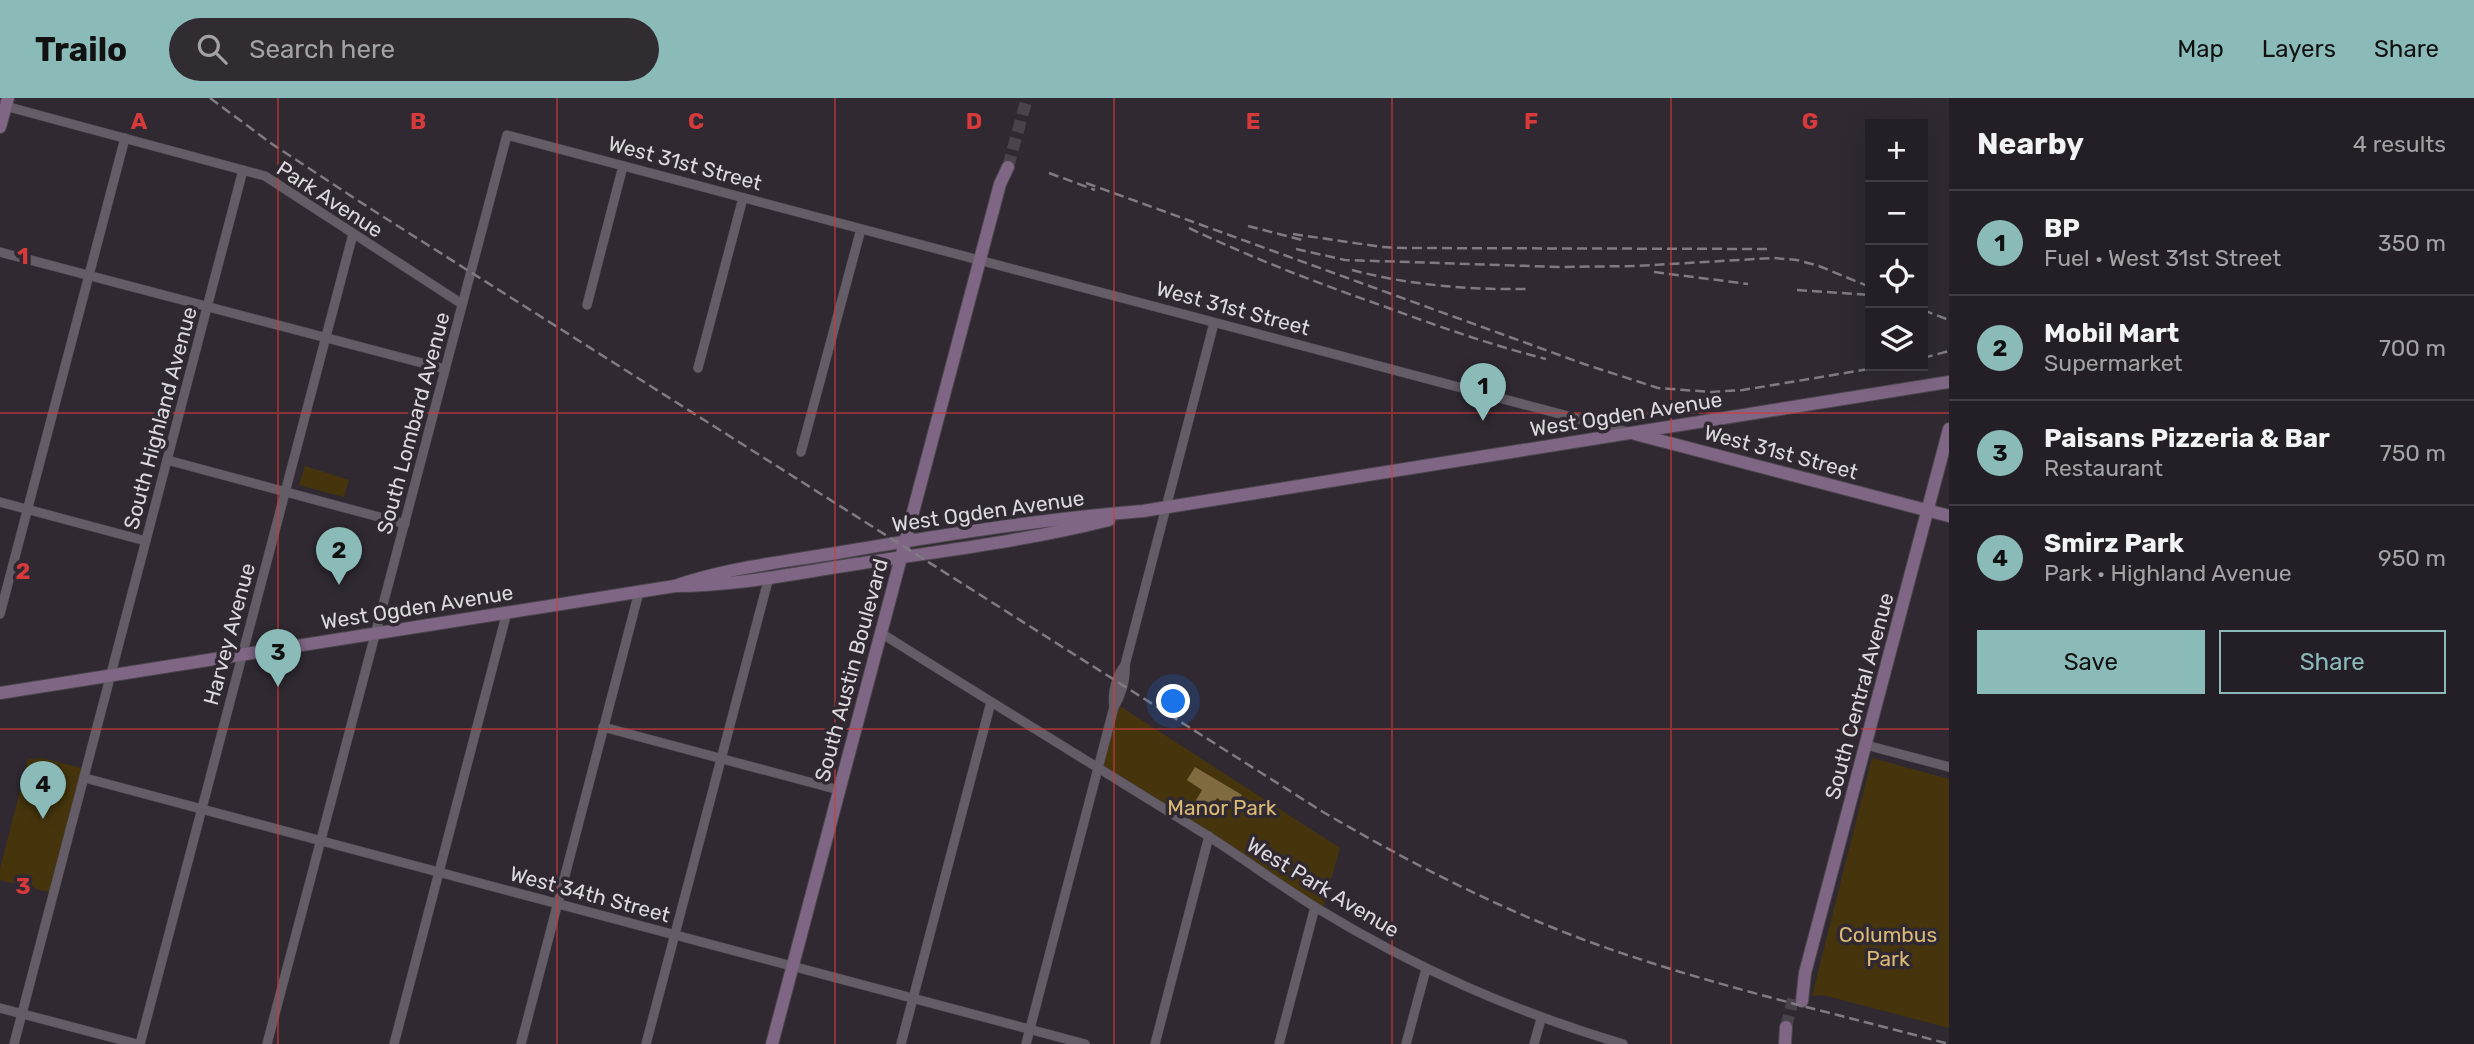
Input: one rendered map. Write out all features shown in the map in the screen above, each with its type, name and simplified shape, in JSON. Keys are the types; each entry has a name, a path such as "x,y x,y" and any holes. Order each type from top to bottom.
{"main road":[{"name":"South Austin Boulevard","path":"772,1044 1004,166"},
{"name":"West Ogden Avenue","path":"675,586 709,574 906,541 1068,517 1143,511 1949,382"},
{"name":"South Central Avenue","path":"1798,1000 1949,429"},
{"name":"West 31st Street","path":"1630,432 1949,516"},
{"name":"West Ogden Avenue","path":"0,692 675,586 708,586 901,557 1073,529 1143,511"},
{"path":"1786,1044 1790,1028"}],"street":[{"name":"Park Avenue","path":"3,113 125,138 265,176 462,304"},
{"name":"West 31st Street","path":"507,135 1630,432"},
{"name":"South Lombard Avenue","path":"267,1044 507,135"},
{"path":"0,614 125,138"},
{"path":"587,305 624,166"},
{"name":"South Highland Avenue","path":"15,1044 243,170"},
{"path":"698,368 743,198"},
{"path":"801,452 861,229"},
{"name":"Harvey Avenue","path":"138,1044 353,234"},
{"path":"0,252 445,369"},
{"path":"1026,1044 1114,707 1113,697 1119,672 1125,665 1214,323"},
{"path":"167,460 405,524"},
{"path":"0,502 146,541"},
{"path":"646,1044 769,577"},
{"path":"521,1044 639,592"},
{"path":"394,1044 507,612"},
{"name":"West Park Avenue","path":"881,633 1209,836 1315,907 1426,969 1541,1019 1623,1044"},
{"path":"901,1044 991,702"},
{"path":"604,727 839,790"},
{"path":"1866,745 1949,767"},
{"name":"West 34th Street","path":"85,778 1085,1044"},
{"path":"1154,1044 1209,836"},
{"path":"1279,1044 1315,907"},
{"path":"1406,1044 1426,969"},
{"path":"0,1008 138,1044"},
{"path":"1534,1044 1541,1019"}],"green space":[{"path":"305,466 349,480 344,497 299,485"},
{"name":"Manor Park","path":"1118,705 1340,848 1323,908 1102,766"},
{"path":"43,758 85,769 53,893 0,880 0,869 28,759"},
{"name":"Columbus Park","path":"1872,758 1949,779 1949,1028 1823,995 1812,996"}],"shaded area":[{"path":"1195,767 1242,795 1234,809 1217,798 1209,810 1195,802 1202,790 1187,780"}],"tunnel":[{"path":"1008,167 1027,98"},
{"path":"1786,1027 1793,999"}],"railway":[{"path":"210,98 272,144 371,209 1323,812 1390,850 1493,902 1601,946 1730,986 1949,1044"},
{"path":"1049,173 1095,190"},
{"path":"1086,183 1584,364 1658,388 1711,392 1743,390 1865,370"},
{"path":"1248,226 1302,240"},
{"path":"1189,228 1334,288 1464,335 1546,359"},
{"path":"1293,234 1405,248 1769,249"},
{"path":"1296,249 1345,260 1561,267 1636,266 1773,258 1797,260 1819,266 1865,285"},
{"path":"1352,270 1439,286 1528,289"},
{"path":"1654,272 1748,284"},
{"path":"1797,290 1865,295"},
{"path":"1928,312 1949,320"},
{"path":"1928,357 1949,351"}],"place":[{"name":"BP","path":"1483,421"},
{"name":"Mobil Mart","path":"339,585"},
{"name":"Paisans Pizzeria & Bar","path":"278,687"},
{"name":"Smirz Park","path":"43,819"}]}
